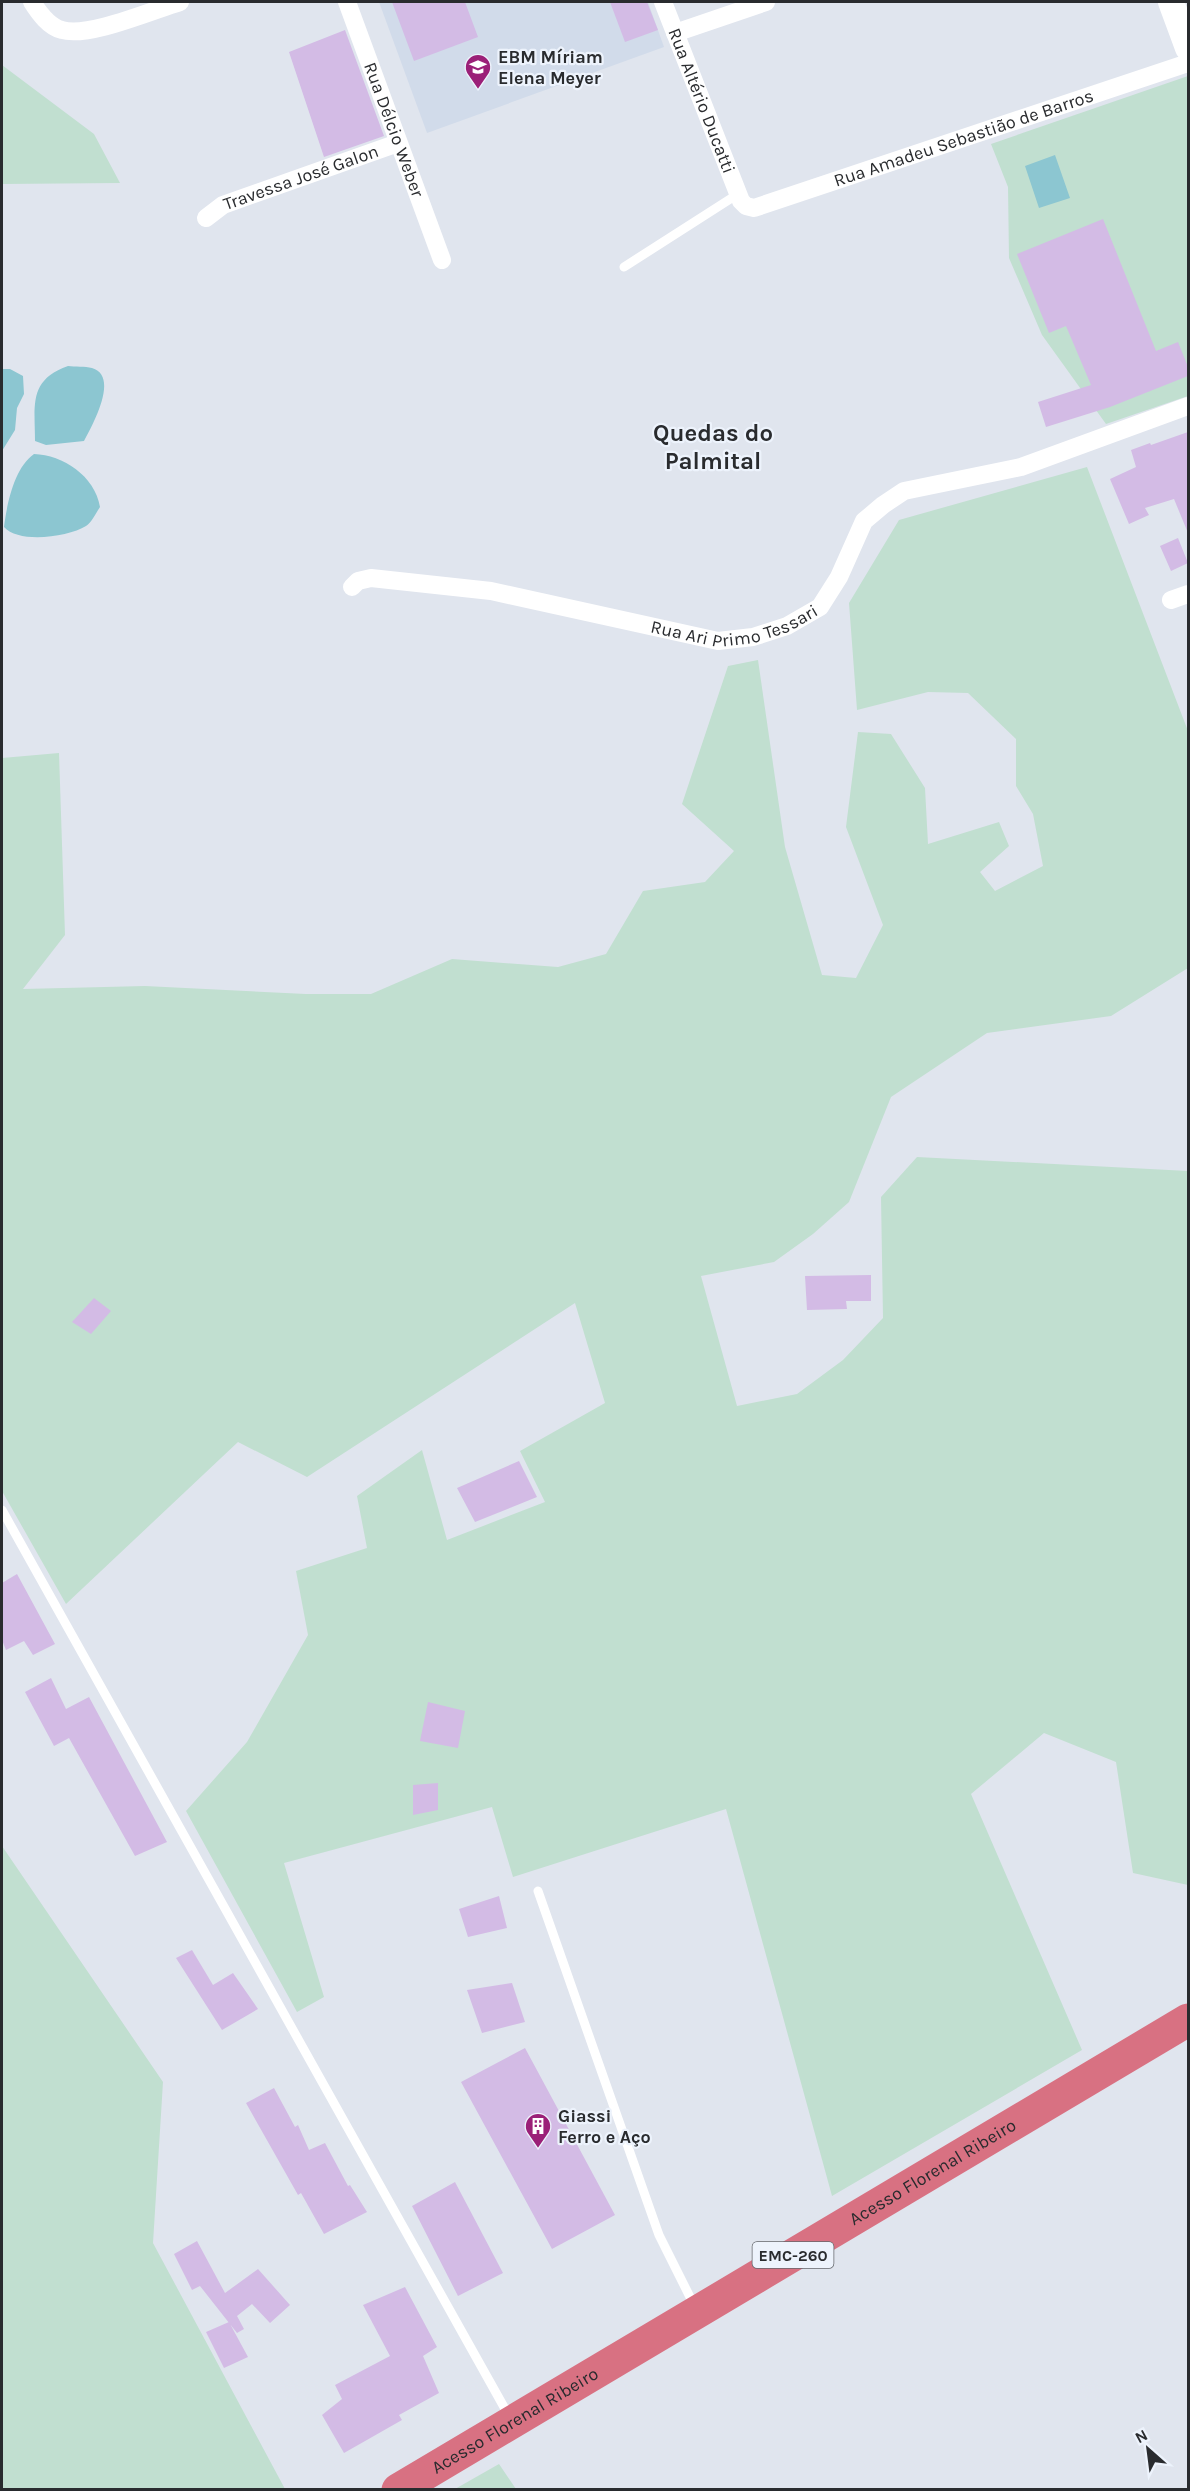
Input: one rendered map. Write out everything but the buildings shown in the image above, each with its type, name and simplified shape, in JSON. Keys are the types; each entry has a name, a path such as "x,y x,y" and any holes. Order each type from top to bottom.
{"highway":[{"name":"Acesso Florenal Ribeiro","path":"398,2490 1188,2020"}],"street":[{"path":"33,3 46,20 62,30 89,31 180,2"},
{"name":"Rua Délcio Weber","path":"347,2 442,260"},
{"name":"Rua Altério Ducatti","path":"663,2 739,197"},
{"path":"675,33 766,2"},
{"path":"1172,2 1188,48"},
{"name":"Rua Amadeu Sebastião de Barros","path":"739,197 746,206 754,208 1188,63"},
{"name":"Travessa José Galon","path":"206,218 223,205 398,143"},
{"name":"Rua Ari Primo Tessari","path":"352,587 358,582 371,578 491,591 718,641 753,637 787,626 820,607 839,577 864,521 904,491 1021,466 1188,406"}],"lane":[{"path":"624,267 739,197"},
{"path":"2,1510 512,2422"},
{"path":"538,1891 659,2235 698,2312"}],"shaded area":[{"name":"EBM Míriam Elena Meyer","path":"379,2 648,2 664,47 427,133"}],"green space":[{"path":"2,65 94,134 120,183 2,184"},
{"path":"1188,76 1188,396 1106,424 1042,335 1009,258 1008,187 991,144"},
{"path":"1087,467 1188,731 1188,968 1111,1016 987,1033 891,1097 849,1202 813,1234 774,1262 701,1276 737,1406 797,1394 843,1360 883,1318 881,1197 917,1157 1188,1171 1188,1885 1133,1873 1116,1762 1044,1733 971,1794 1082,2050 832,2196 726,1809 513,1877 492,1807 284,1863 324,1997 297,2012 186,1811 247,1742 308,1635 296,1571 367,1548 357,1496 422,1450 447,1540 545,1502 520,1451 605,1403 575,1303 307,1477 238,1442 66,1604 2,1491 2,758 59,753 65,935 23,989 145,986 306,994 371,994 452,959 558,967 606,954 643,891 705,882 734,851 682,804 728,666 758,660 785,847 822,975 856,978 883,925 846,827 858,732 891,734 925,788 928,844 999,822 1009,846 980,872 995,891 1043,866 1033,814 1016,786 1016,739 968,693 928,692 857,710 849,603 899,520"},
{"path":"2,1846 163,2082 153,2243 285,2489 2,2489"},
{"path":"499,2464 516,2489 455,2489"}],"water":[{"path":"1055,155 1070,198 1039,208 1025,166"},
{"path":"68,366 89,367 100,373 104,381 101,402 84,441 46,445 35,441 36,396 46,379"},
{"path":"2,369 10,369 23,376 24,394 17,408 15,430 2,451"},
{"path":"34,454 56,458 66,463 76,469 92,486 100,507 86,526 68,533 44,537 21,536 4,527 17,477 21,468"}],"place":[{"name":"EBM Míriam Elena Meyer","path":"478,90"},
{"name":"Giassi Ferro e Aço","path":"538,2149"}],"district":[{"name":"Quedas do Palmital","path":"713,447"}]}
